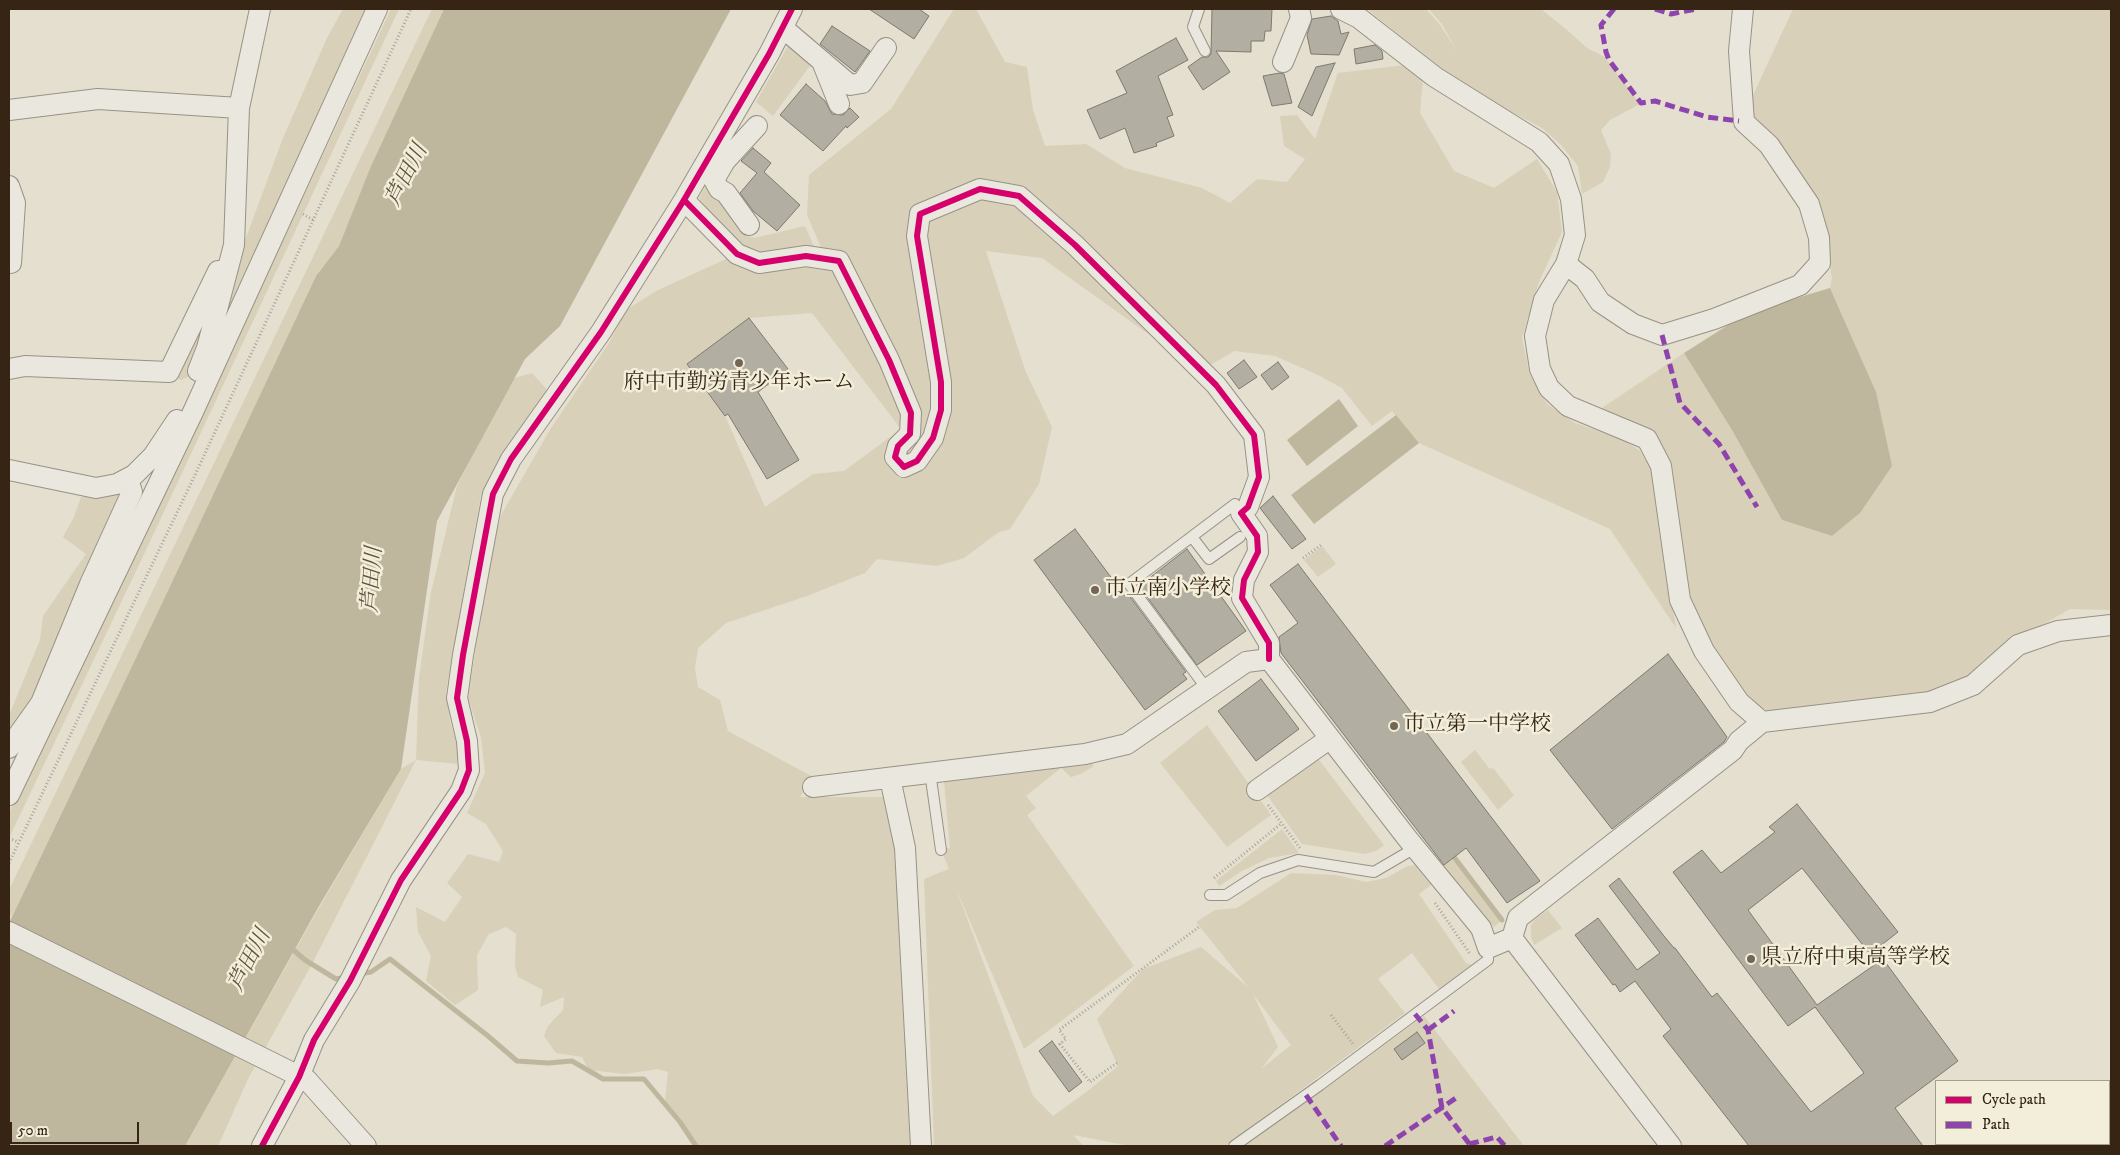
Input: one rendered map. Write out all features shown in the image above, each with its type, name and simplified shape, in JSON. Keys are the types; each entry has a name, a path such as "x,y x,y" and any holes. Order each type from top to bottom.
{"street":[{"path":"9,470 96,488 117,484 134,475 153,456 188,410 207,348 234,245 238,108 260,9"},
{"path":"9,796 377,9"},
{"path":"262,1146 294,1074 350,981 401,880 461,792 469,770 467,741 458,698 463,655 494,494 511,458 601,332 684,200 718,157 792,9"},
{"path":"1283,62 1301,18 1298,9"},
{"path":"1341,9 1359,18 1435,77 1539,142 1559,164 1571,199 1575,235 1566,264 1544,300 1536,336 1540,369 1549,388 1568,406 1647,439 1661,466 1680,600 1704,651 1739,702 1762,722"},
{"path":"1566,264 1585,279 1600,302 1633,324 1662,335 1714,319 1800,285 1820,263 1820,238 1809,204 1769,145 1744,122 1740,51 1743,9"},
{"path":"783,28 850,85 862,83 886,48"},
{"path":"822,62 839,104"},
{"path":"9,110 98,99 238,108"},
{"path":"749,225 734,188 719,189 714,180 718,157 757,126"},
{"path":"9,186 15,203 11,263"},
{"path":"684,200 737,254 759,263 806,256 839,261 889,360 911,413 910,434 898,446 895,457 904,467 917,461 933,438 941,410 941,382 917,236 920,214 980,189 1019,196 1075,245 1216,385 1254,435 1259,477 1248,507 1241,513 1257,536 1258,552 1244,580 1242,598 1270,643 1269,659 1329,739 1481,928 1482,955 1512,938 1518,918 1732,750 1739,741 1762,722 1930,702 1973,686 2018,645 2058,631 2111,625"},
{"path":"9,369 25,366 169,372 226,254 234,245"},
{"path":"9,748 41,703 90,584 132,492 128,478"},
{"path":"813,787 1085,754 1127,744 1246,662 1269,659"},
{"path":"1262,797 1329,739"},
{"path":"890,778 905,848 921,1146"},
{"path":"9,932 307,1080 366,1146"},
{"path":"1512,938 1671,1146"}],"lane":[{"path":"1199,9 1194,27 1205,51"},
{"path":"1208,689 1129,584 1235,504 1241,513"},
{"path":"1192,537 1209,559 1240,537"},
{"path":"930,772 941,850"},
{"path":"1210,895 1226,895 1260,873 1298,860 1374,872 1415,848"},
{"path":"1234,1146 1488,960 1482,955"}],"path":[{"path":"9,863 195,475 412,9"},
{"path":"1303,558 1321,545"},
{"path":"1262,797 1301,849 1308,849"},
{"path":"1214,878 1282,823"},
{"path":"9,838 18,842"},
{"path":"1431,898 1482,955"},
{"path":"1117,1063 1090,1082 1060,1044 1066,1039 1059,1030 1200,926"},
{"path":"1331,1015 1360,1054"}],"shaded area":[{"path":"343,9 371,9 207,369 181,380 173,377 247,235 283,138 327,38"},
{"path":"391,9 399,9 9,838 9,813 263,283"},
{"path":"432,9 444,9 371,166 339,246 316,276 12,916 9,915 9,890"},
{"path":"954,9 976,9 1005,62 1027,67 1033,110 1045,146 1086,144 1125,168 1202,188 1230,203 1257,179 1287,182 1305,159 1284,146 1280,116 1297,115 1315,139 1338,73 1406,65 1423,78 1420,113 1454,171 1494,188 1537,159 1557,192 1562,232 1539,282 1522,338 1530,375 1547,404 1575,423 1625,440 1640,451 1651,469 1676,628 1610,529 1419,443 1392,411 1372,426 1342,388 1318,375 1275,356 1234,351 1207,367 1144,331 1042,258 986,251 1025,370 1052,427 1039,484 1010,529 999,532 964,558 937,566 877,559 865,573 807,596 726,623 698,648 695,668 698,687 720,700 728,731 813,777 800,797 894,797 916,1146 699,1146 665,1101 668,1072 658,1069 625,1074 589,1070 582,1057 556,1053 544,1036 548,1026 563,1010 564,997 540,1007 543,990 518,977 515,966 516,934 506,927 489,934 477,955 478,990 455,1005 426,981 431,956 418,932 416,907 445,922 462,897 447,883 468,854 499,862 503,851 486,824 467,813 485,773 481,738 468,697 489,564 501,515 551,428 609,343 626,310 656,291 737,254 766,272 818,262 820,245 807,215 809,175 891,109","holes":["812,313 901,429 844,471 813,474 765,507 725,416 687,364 749,318"]},
{"path":"1367,9 1426,9 1440,25 1457,51 1442,24 1429,9 1541,9 1587,48 1605,57 1640,104 1610,120 1601,130 1611,154 1610,167 1603,182 1582,194 1578,166 1561,145 1542,128 1508,110 1444,70"},
{"path":"1793,9 2111,9 2111,610 2070,609 2030,632 1970,678 1944,691 1788,719 1759,707 1742,695 1710,648 1687,602 1668,460 1596,412 1684,353 1732,430 1782,520 1832,536 1860,513 1876,392 1830,288 1832,278 1825,238 1753,122 1748,106"},
{"path":"789,44 812,63 773,116 756,102"},
{"path":"707,184 728,204 746,235 754,238 805,226 816,251 757,257 729,236 699,198"},
{"path":"532,373 549,392 497,466 481,495 446,691 450,721 458,748 457,764 416,760 419,678 431,592 457,486 511,379"},
{"path":"123,493 29,706 9,734 9,713 40,640 43,616 86,554 63,537 74,517 81,497"},
{"path":"1322,546 1336,564 1318,577 1304,560"},
{"path":"1207,725 1271,815 1227,847 1160,763"},
{"path":"1475,750 1489,768 1494,769 1514,795 1498,810 1461,762"},
{"path":"1316,756 1384,845 1376,851 1365,854 1302,844 1267,795"},
{"path":"1087,758 1094,766 1081,774 1071,777 1061,768 1026,796 1036,808 1027,815 1134,966 1024,1049 955,886 1033,1096 1053,1116 1118,1066 1097,1019 1143,969 1201,947 1249,988 1196,922 1215,910 1237,908 1291,873 1336,875 1366,882 1386,878 1408,866 1415,865 1431,885 1419,894 1466,963 1472,965 1439,989 1412,953 1378,979 1405,1013 1225,1146 1130,1146 1073,1135 1084,1146 934,1146 924,879 949,869 941,850 950,848 944,781","holes":["1253,994 1291,1045 1261,1069 1278,1047"]},
{"path":"416,760 312,964 248,1079 218,1146 185,1146 316,913 401,769"},
{"path":"1282,829 1299,853 1269,858 1240,872 1219,886 1216,881"},
{"path":"1454,857 1502,920 1494,927 1443,866"},
{"path":"1548,910 1562,928 1534,945 1531,937 1531,925 1535,919"},
{"path":"1424,1016 1524,1146 1242,1146 1323,1090"}],"water":[{"name":"芦田川","path":"444,9 731,9 560,326 525,359 437,521 401,769 319,906 185,1146 9,1146 9,923 316,276 339,246 371,166"},
{"path":"1830,288 1876,392 1892,466 1860,513 1832,536 1782,520 1732,430 1684,353 1747,313"},
{"path":"1339,399 1358,426 1307,466 1287,440"},
{"path":"1396,415 1419,443 1314,524 1291,495"},
{"path":"2111,1107 2111,1146 1985,1146 2110,1145"}],"building":[{"path":"869,9 919,9 929,16 914,39"},
{"path":"1212,9 1272,9 1271,31 1265,31 1264,41 1251,41 1251,52 1216,51 1230,72 1203,90 1188,67 1202,57 1208,57 1211,54"},
{"path":"1331,16 1338,21 1341,34 1349,32 1339,55 1311,54 1307,35 1312,19"},
{"path":"832,26 870,51 855,72 820,44"},
{"path":"1176,38 1188,60 1158,76 1173,115 1167,117 1174,136 1156,143 1157,146 1134,153 1125,128 1100,139 1087,110 1127,93 1116,71"},
{"path":"1375,45 1382,51 1383,59 1356,64 1354,49"},
{"path":"1335,63 1312,116 1298,107 1316,67"},
{"path":"1284,74 1292,103 1272,106 1263,76"},
{"path":"806,84 825,101 832,114 843,115 850,108 859,117 847,128 846,126 823,151 780,115"},
{"path":"753,148 771,163 764,172 800,205 777,231 753,211 740,193 757,173 741,161"},
{"path":"749,318 788,369 758,392 799,460 767,479 728,414 725,416 687,364"},
{"path":"1244,360 1257,377 1239,389 1227,373"},
{"path":"1278,362 1289,377 1272,390 1261,375"},
{"path":"1273,496 1306,539 1292,549 1260,508"},
{"path":"1075,529 1125,596 1128,594 1186,672 1183,674 1187,679 1145,710 1034,560"},
{"path":"1187,549 1246,631 1197,665 1139,586"},
{"path":"1298,564 1540,881 1507,903 1466,848 1444,865 1281,653 1279,637 1298,623 1270,585"},
{"path":"1668,654 1727,737 1724,742 1612,829 1550,750"},
{"path":"1261,679 1299,729 1256,761 1218,711"},
{"path":"1797,804 1898,932 1870,954 1802,868 1748,910 1817,1005 1883,959 1958,1061 1895,1108 1923,1146 1749,1146 1663,1036 1671,1029 1635,981 1620,992 1575,935 1598,918 1637,970 1660,953 1609,886 1619,878 1712,997 1717,993 1811,1112 1864,1073 1815,1007 1788,1026 1673,872 1702,850 1721,873 1775,832 1769,827"},
{"path":"1417,1032 1425,1043 1402,1060 1394,1049"},
{"path":"1052,1041 1082,1082 1069,1092 1039,1051"}],"waterway":[{"path":"1454,857 1502,920"},
{"path":"290,947 305,960 336,979 346,977"},
{"path":"359,974 371,972 390,959 517,1061 548,1063 572,1061 603,1079 644,1079 680,1122 696,1146"}],"marked path":[{"path":"1614,9 1601,25 1606,52 1609,60 1641,103 1655,101 1707,117 1739,121"},
{"path":"1655,9 1671,14 1696,9"},
{"path":"1662,335 1680,403 1719,444 1757,507"},
{"path":"1428,1030 1454,1011"},
{"path":"1415,1014 1428,1030 1442,1108 1471,1146"},
{"path":"1306,1095 1341,1146"},
{"path":"1385,1146 1459,1096"},
{"path":"1469,1144 1497,1137 1505,1146"}],"cycle path":[{"path":"262,1146 299,1077 314,1040 350,981 401,880 461,791 469,770 467,741 457,698 463,655 493,494 511,459 601,332 684,200 769,54 792,9"},
{"path":"684,200 737,254 759,263 806,256 839,261 889,360 911,413 910,434 898,446 895,457 904,467 917,461 933,438 941,410 941,382 917,236 920,214 980,189 1019,196 1075,245 1216,385 1254,435 1259,477 1248,507 1241,513 1257,536 1258,552 1244,580 1242,598 1269,643 1269,659"}],"place":[{"name":"府中市勤労青少年ホーム","path":"739,363"},
{"name":"市立南小学校","path":"1095,590"},
{"name":"市立第一中学校","path":"1394,726"},
{"name":"県立府中東高等学校","path":"1751,959"}]}
